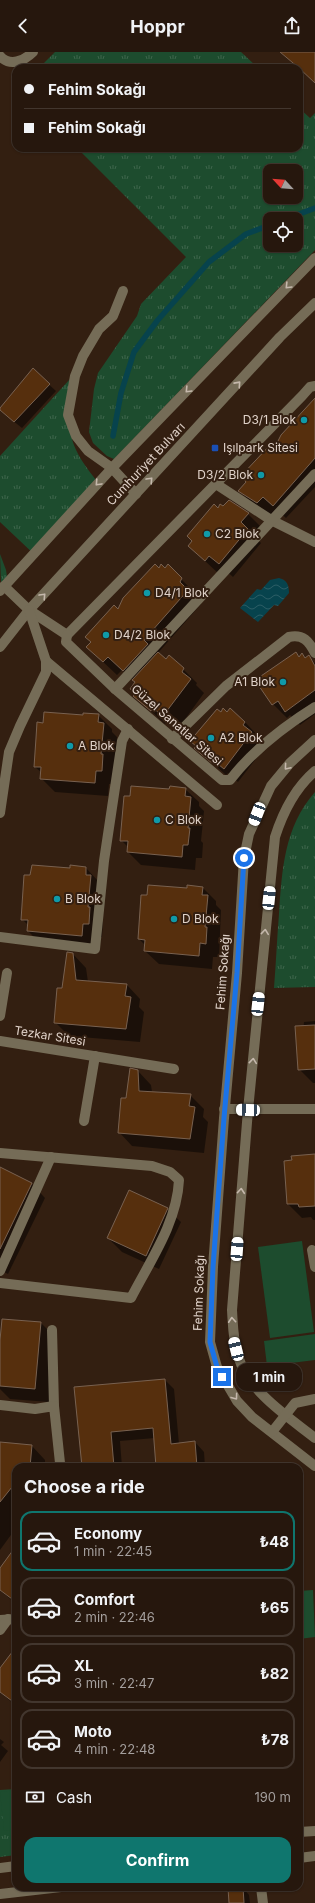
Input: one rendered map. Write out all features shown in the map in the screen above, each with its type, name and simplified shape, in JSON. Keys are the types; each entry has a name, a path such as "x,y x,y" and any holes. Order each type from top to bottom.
{"street":[{"path":"0,56 4,60 16,62 28,58 34,52"},
{"name":"Cumhuriyet Bulvarı","path":"2,589 112,468 315,258"},
{"path":"123,291 113,316 99,329 83,356 75,376 68,415 76,436 88,451 112,468 136,494"},
{"name":"Cumhuriyet Bulvarı","path":"0,647 29,610 280,337 315,303"},
{"path":"67,635 310,387 315,386"},
{"name":"Güzel Sanatlar Sitesi","path":"115,689 315,474"},
{"path":"216,484 271,520 315,542"},
{"name":"Güzel Sanatlar Sitesi","path":"2,589 29,610 67,635 66,642 115,689 219,779 225,781 230,780 245,761 291,722 315,707"},
{"path":"0,813 9,752 46,672 46,661 29,610"},
{"path":"172,739 226,686 289,637 295,636 306,639 315,653"},
{"path":"46,661 217,805"},
{"path":"0,936 95,949 104,861 122,741 128,729"},
{"name":"Fehim Sokağı","path":"315,740 290,763 271,786 249,834 244,858 237,973 224,1109 213,1267 210,1342 217,1367 234,1396 252,1417 315,1466"},
{"path":"315,770 308,777 282,815 275,837 248,1110 232,1310 234,1339 238,1358 248,1376 259,1391 315,1438"},
{"name":"Tezkar Sitesi","path":"0,1016 7,973"},
{"name":"Tezkar Sitesi","path":"0,1041 174,1069"},
{"name":"Tezkar Sitesi","path":"84,1121 95,1056"},
{"path":"224,1109 315,1109"},
{"path":"0,1153 152,1166 170,1172 179,1180 175,1207 167,1227 131,1298 0,1283"},
{"path":"0,1271 51,1157"},
{"path":"312,1250 315,1267"},
{"path":"52,1330 54,1406 60,1463"},
{"path":"272,1432 295,1403 315,1399"},
{"path":"0,1404 34,1409 54,1406"},
{"path":"0,1630 8,1619"},
{"path":"303,1832 315,1830"},
{"path":"303,1858 315,1856"},
{"path":"0,1868 12,1866"},
{"path":"0,1894 26,1891"},
{"path":"262,1891 263,1903"}],"green space":[{"path":"55,52 241,52 254,64 43,64"},
{"path":"303,112 310,118 315,113 315,250 114,459 107,456 93,443 89,432 94,389 98,373 137,316 141,304 186,257 81,152 303,152"},
{"path":"80,368 72,415 72,438 74,446 82,460 101,487 36,556 0,522 0,456"},
{"path":"0,554 7,577 1,583"},
{"path":"315,792 315,987 274,988 282,881 286,850 297,820 305,805"},
{"path":"302,1241 314,1332 270,1338 258,1247"},
{"path":"315,1334 315,1360 267,1366 264,1341"},
{"path":"313,1590 315,1637 303,1638 303,1591"},
{"path":"12,1789 12,1856 0,1857 0,1790"},
{"path":"12,1790 12,1830 4,1831 0,1792"}],"water":[{"path":"279,578 287,583 289,593 278,606 274,605 258,622 240,608 257,589 261,590 270,580"}],"building":[{"path":"280,52 315,52 315,83 303,72 303,64 294,64"},
{"path":"33,368 50,384 14,422 0,410 0,408"},
{"path":"315,398 315,458 273,506 263,497 257,503 238,491 246,482 241,476 270,445 274,449 281,435"},
{"name":"C2 Blok","path":"229,500 249,513 241,522 248,529 219,564 209,556 205,561 188,546 192,541 187,536 214,504 218,508 220,504 223,506"},
{"path":"155,564 159,568 161,564 165,568 168,564 182,578 180,582 188,590 144,640 148,644 123,671 108,657 103,662 86,647 91,642 85,637 114,605 118,609 123,598"},
{"path":"158,652 166,659 169,655 184,668 182,672 191,679 163,716 153,708 151,711 133,696 135,694 130,689 135,682 132,680"},
{"name":"A1 Blok","path":"296,652 299,657 302,653 305,658 309,655 315,666 315,690 285,712 278,701 272,705 259,686 265,682 261,676"},
{"name":"A2 Blok","path":"223,708 227,712 230,708 245,722 243,725 252,732 224,769 213,760 212,763 194,748 196,746 190,741 217,709 221,712"},
{"name":"A Blok","path":"44,712 83,715 83,713 99,714 98,722 104,723 101,754 103,754 102,771 96,771 95,783 40,779 41,767 34,767 37,722 43,723"},
{"name":"C Blok","path":"131,786 169,789 170,786 186,788 185,796 191,797 188,828 190,828 188,845 183,845 182,857 127,852 128,841 120,841 124,796 130,796"},
{"name":"B Blok","path":"32,865 70,868 70,865 86,867 86,875 91,875 88,907 90,907 89,924 83,924 82,936 27,931 28,920 21,920 24,875 30,875"},
{"name":"D Blok","path":"148,885 187,888 187,885 203,887 202,895 208,895 205,927 207,927 206,944 200,943 199,956 144,951 145,940 138,939 141,895 147,895"},
{"path":"67,952 73,953 76,980 127,984 125,996 131,997 126,1029 54,1023 57,988 62,988"},
{"path":"315,1025 315,1069 298,1070 295,1026"},
{"path":"130,1068 138,1070 139,1091 191,1094 189,1106 195,1107 190,1139 118,1133 121,1098 126,1098"},
{"path":"315,1154 315,1206 299,1207 298,1204 287,1204 284,1161 292,1160 291,1156"},
{"path":"0,1167 32,1183 0,1249"},
{"path":"129,1190 168,1208 146,1256 107,1238"},
{"path":"2,1319 41,1322 35,1389 0,1386 0,1340"},
{"path":"165,1379 171,1444 195,1441 197,1463 156,1463 153,1428 111,1432 114,1463 82,1463 74,1387"},
{"path":"0,1442 32,1445 30,1463 12,1463 12,1487 0,1502"},
{"path":"12,1552 12,1599 0,1590 0,1568"},
{"path":"12,1652 12,1701 0,1692 0,1668"},
{"path":"228,1891 243,1891 244,1903 229,1903"}],"waterway":[{"path":"303,213 315,208"},
{"path":"113,436 121,393 134,352 157,321 209,262 246,234 263,228"}],"place":[{"name":"D3/1 Blok","path":"304,420"},
{"name":"Işılpark Sitesi","path":"215,448"},
{"name":"D3/2 Blok","path":"261,475"},
{"name":"C2 Blok","path":"207,534"},
{"name":"D4/1 Blok","path":"147,593"},
{"name":"D4/2 Blok","path":"106,635"},
{"name":"A1 Blok","path":"283,682"},
{"name":"A2 Blok","path":"211,738"},
{"name":"A Blok","path":"70,746"},
{"name":"C Blok","path":"157,820"},
{"name":"B Blok","path":"57,899"},
{"name":"D Blok","path":"174,919"}],"route":[{"path":"222,1377 217,1367 210,1342 213,1267 237,973 244,858"}]}
